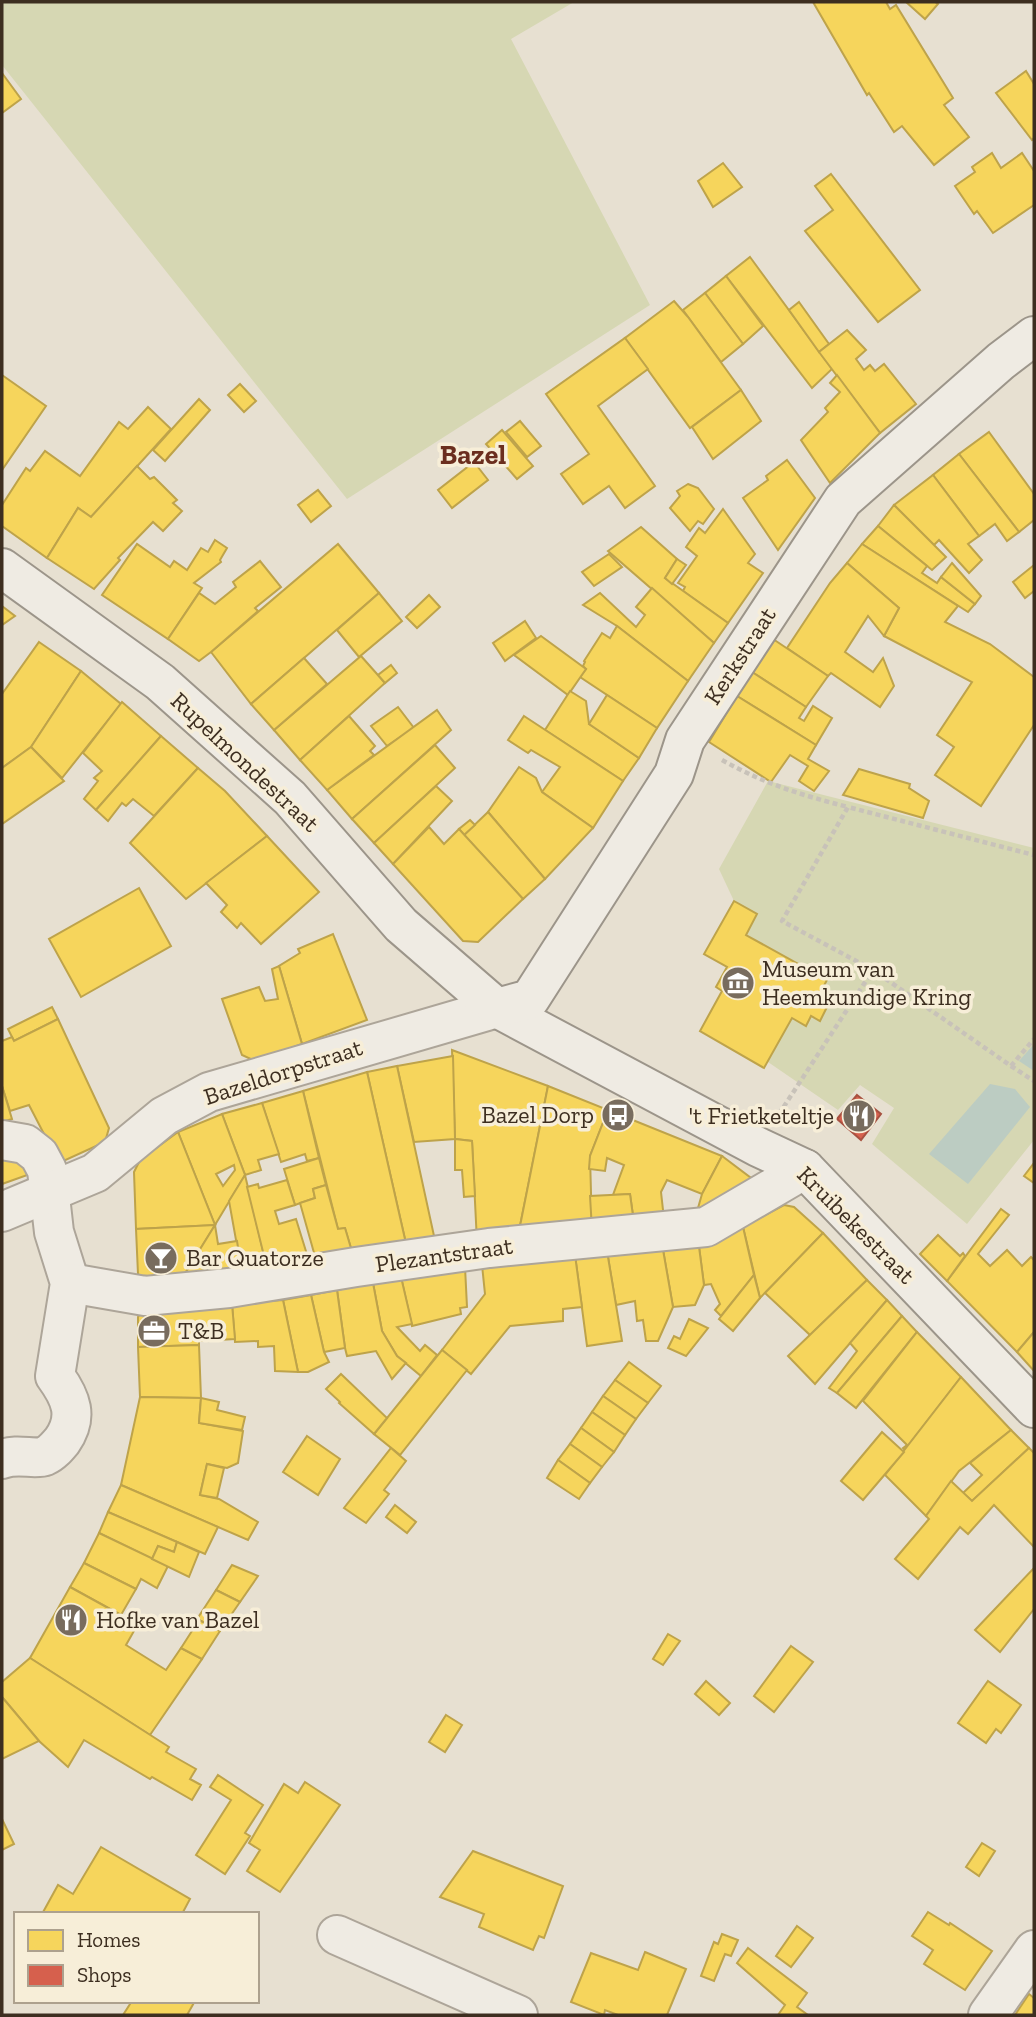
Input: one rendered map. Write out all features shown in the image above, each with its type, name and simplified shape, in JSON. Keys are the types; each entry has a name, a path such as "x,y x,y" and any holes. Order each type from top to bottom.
{"street":[{"name":"Kerkstraat","path":"497,1008 530,999 674,774 685,740 843,500 1001,361 1034,336"},
{"name":"Rupelmondestraat","path":"2,568 160,682 290,798 401,925 497,1008"},
{"name":"Kruibekestraat","path":"497,1008 758,1147 805,1169 1034,1408"},
{"name":"Bazeldorpstraat","path":"2,1212 95,1173 164,1116 209,1092 497,1008"},
{"path":"2,1140 25,1144 39,1156 47,1170 54,1232 70,1283 55,1376 67,1393 73,1410 72,1423 56,1449 43,1457 12,1455 2,1459"},
{"name":"Plezantstraat","path":"70,1283 145,1296 169,1294 229,1288 356,1266 489,1248 706,1227 805,1169"},
{"path":"337,1935 518,2015"},
{"path":"988,2015 1034,1950"}],"path":[{"path":"685,740 755,779 794,793 1034,855"},
{"path":"848,807 782,921 873,970 1034,1081"},
{"path":"758,1147 873,970"},
{"path":"1011,1066 1034,1039"}],"green space":[{"path":"2,2 574,2 511,39 650,305 347,499 2,65"},
{"path":"768,781 1034,848 1034,1140 967,1224 872,1144 894,1108 860,1085 838,1110 768,1062 792,1018 807,1026 811,1016 819,1020 821,1001 825,996 820,993 826,979 746,935 757,914 734,901 719,869"}],"shaded area":[{"path":"1034,1044 1034,1071 1019,1061"},
{"path":"990,1084 1015,1089 1030,1107 968,1184 929,1154"}],"building: Homes":[{"path":"813,2 886,2 890,9 896,5 953,98 944,105 969,137 934,165 902,126 894,132 869,93 867,95"},
{"path":"906,2 935,2 938,4 925,19"},
{"path":"1026,71 1034,84 1032,140 996,93"},
{"path":"2,73 21,99 2,113"},
{"path":"992,153 1001,168 1022,153 1034,171 1034,205 993,233 977,211 974,214 955,186 975,172 972,167"},
{"path":"723,163 742,187 713,207 698,181"},
{"path":"831,174 920,290 878,322 805,231 833,210 815,186"},
{"path":"750,257 832,369 812,388 726,276"},
{"path":"726,276 763,326 743,344 705,293"},
{"path":"705,293 743,344 721,362 683,310"},
{"path":"674,301 741,390 690,428 625,338"},
{"path":"799,302 829,344 819,352 789,310"},
{"path":"847,330 866,350 856,359 864,370 870,365 875,371 884,364 916,404 880,433 819,352"},
{"path":"625,338 648,369 598,406 655,486 625,508 609,486 583,504 561,474 589,454 546,394"},
{"path":"2,375 46,406 2,470"},
{"path":"837,375 880,433 830,483 801,440 828,412 825,408 840,392 830,383"},
{"path":"240,384 256,401 244,412 228,395"},
{"path":"741,390 761,421 713,459 692,427"},
{"path":"199,399 210,410 165,461 153,450"},
{"path":"148,407 171,429 91,517 78,508 47,558 2,526 2,505 26,468 30,471 45,451 80,476 119,422 128,429"},
{"path":"520,421 541,446 527,457 506,432"},
{"path":"502,430 533,466 517,479 486,444"},
{"path":"989,432 1034,494 1034,520 1019,532 959,454"},
{"path":"959,454 1019,532 1007,541 995,524 979,536 933,475"},
{"path":"787,460 815,498 778,550 743,498 768,480 766,476"},
{"path":"474,462 488,480 452,508 438,490"},
{"path":"137,466 150,479 154,477 177,500 173,503 182,511 163,531 153,522 118,558 120,560 94,589 47,558 78,508 91,517"},
{"path":"933,475 979,536 968,544 982,560 969,573 939,540 934,545 894,505"},
{"path":"688,484 698,488 714,509 703,524 698,521 690,531 670,508 680,496 677,491"},
{"path":"318,490 331,506 311,522 298,505"},
{"path":"894,505 946,557 932,570 878,526"},
{"path":"723,509 755,554 748,563 763,573 728,623 683,591 685,587 678,583 697,556 686,547 699,528 705,533"},
{"path":"878,526 927,566 922,573 937,583 941,577 975,604 968,612 862,544"},
{"path":"641,527 677,559 665,578 728,623 714,643 608,551"},
{"path":"215,540 227,548 221,562 194,583 202,588 168,639 102,595 137,544 170,567 174,561 187,570 201,548 208,552"},
{"path":"338,544 379,593 251,704 211,652"},
{"path":"862,544 958,606 945,622 990,644 1034,677 1034,725 981,806 935,775 954,747 937,735 972,682 884,636 899,608 847,563"},
{"path":"609,554 622,567 594,586 582,572"},
{"path":"677,559 686,565 672,584 665,578"},
{"path":"260,561 281,587 255,608 258,611 211,652 199,661 168,639 199,593 215,604 236,587 233,582"},
{"path":"847,563 899,608 884,636 868,616 845,652 873,672 883,658 894,686 880,707 831,673 828,676 787,648 830,583"},
{"path":"952,563 981,596 975,604 941,577"},
{"path":"1034,565 1034,591 1025,598 1013,582"},
{"path":"652,588 714,643 688,681 617,626 583,605 600,593 636,627 645,615 636,607"},
{"path":"379,593 402,621 359,657 337,630"},
{"path":"429,595 440,607 417,628 406,617"},
{"path":"2,606 15,616 2,625"},
{"path":"525,621 536,638 505,661 493,643"},
{"path":"617,626 688,681 657,728 580,677 586,669 583,666 584,661 602,633 610,638"},
{"path":"541,636 586,669 568,695 514,655"},
{"path":"773,639 828,676 806,707 752,672"},
{"path":"39,642 81,671 31,747 2,768 2,694"},
{"path":"361,656 385,683 300,760 274,730"},
{"path":"304,658 327,684 274,730 251,704"},
{"path":"391,665 397,673 385,683 378,675"},
{"path":"81,671 121,704 62,778 31,747"},
{"path":"752,672 806,707 799,718 804,721 813,706 832,718 816,745 737,696"},
{"path":"570,691 586,701 589,724 639,758 623,781 545,730"},
{"path":"607,695 657,728 639,758 589,724"},
{"path":"737,696 816,745 808,759 829,771 814,791 799,781 808,766 790,755 771,782 709,742"},
{"path":"122,702 161,736 96,810 84,799 98,781 94,778 102,771 83,753"},
{"path":"398,707 414,728 387,746 371,726"},
{"path":"437,710 451,730 352,819 327,790"},
{"path":"349,716 375,746 370,751 374,755 327,790 300,760"},
{"path":"524,716 623,781 593,828 542,792 560,767 531,750 528,753 508,740"},
{"path":"161,736 198,768 154,816 133,799 126,806 122,803 108,821 96,810"},
{"path":"435,745 455,768 374,843 352,819"},
{"path":"31,747 64,781 2,824 2,768"},
{"path":"519,767 536,778 542,792 593,828 545,879 488,812"},
{"path":"198,768 225,791 267,836 186,899 130,843"},
{"path":"859,769 910,784 909,788 929,801 923,818 843,795"},
{"path":"436,786 452,801 393,864 374,843"},
{"path":"488,812 545,879 523,899 464,835"},
{"path":"470,820 475,825 464,835 459,829"},
{"path":"429,827 444,844 459,829 523,899 478,942 463,941 393,864"},
{"path":"267,836 319,892 261,944 241,923 237,928 221,912 227,905 206,883"},
{"path":"139,888 171,946 81,997 49,939"},
{"path":"734,901 757,914 746,935 827,980 820,993 824,995 822,1001 828,1005 820,1021 811,1016 806,1026 792,1018 764,1068 700,1031 722,991 716,987 727,967 704,954"},
{"path":"333,934 367,1020 302,1044 279,966 300,953 298,949"},
{"path":"279,966 302,1044 255,1061 242,1055 222,999 259,987 265,1001 278,999 272,969"},
{"path":"52,1007 58,1019 14,1041 8,1029"},
{"path":"58,1019 109,1128 105,1142 59,1163 29,1105 10,1111 2,1086 2,1041 12,1037 14,1041"},
{"path":"452,1050 548,1086 518,1236 477,1242 472,1141 455,1139"},
{"path":"453,1056 455,1139 414,1142 397,1066"},
{"path":"397,1066 436,1245 407,1248 367,1072"},
{"path":"367,1072 407,1248 353,1255 345,1228 338,1229 303,1091"},
{"path":"2,1086 12,1119 2,1122"},
{"path":"548,1086 608,1110 590,1156 592,1229 518,1236"},
{"path":"303,1091 319,1158 307,1161 305,1154 281,1162 262,1103"},
{"path":"262,1103 279,1154 258,1160 261,1170 245,1175 222,1114"},
{"path":"608,1110 722,1156 702,1194 667,1180 661,1192 664,1219 634,1223 630,1194 613,1195 624,1165 607,1158 605,1171 589,1169 590,1156"},
{"path":"222,1114 245,1175 215,1225 178,1132","holes":["234,1165 235,1170 223,1186 216,1174"]},
{"path":"178,1132 215,1225 136,1229 134,1172 140,1160"},
{"path":"455,1139 472,1141 475,1196 464,1197 462,1170 455,1170"},
{"path":"2,1155 11,1157 33,1173 2,1184"},
{"path":"722,1156 755,1181 696,1215 702,1194"},
{"path":"319,1158 326,1185 313,1189 315,1198 295,1205 284,1169"},
{"path":"1034,1163 1034,1183 1024,1176"},
{"path":"245,1175 268,1272 243,1279 229,1201"},
{"path":"287,1180 295,1205 275,1211 279,1224 296,1219 309,1261 268,1272 247,1187 258,1184 259,1188"},
{"path":"326,1185 338,1229 345,1228 353,1255 316,1260 300,1203 315,1198 313,1189"},
{"path":"630,1194 634,1223 592,1229 590,1196"},
{"path":"784,1205 794,1207 823,1233 760,1298 743,1227"},
{"path":"1001,1209 1009,1215 978,1254 990,1266 1007,1250 1022,1266 1031,1257 1034,1260 1034,1332 1017,1352 947,1281"},
{"path":"215,1225 186,1272 188,1281 148,1283 138,1274 136,1229"},
{"path":"215,1225 218,1244 237,1241 243,1279 188,1286 186,1272"},
{"path":"743,1227 754,1275 721,1316 715,1310 720,1304 711,1284 704,1285 698,1239"},
{"path":"823,1233 867,1280 810,1335 765,1293"},
{"path":"938,1235 960,1256 963,1253 965,1256 947,1281 920,1254"},
{"path":"698,1239 704,1285 695,1305 673,1307 662,1244"},
{"path":"662,1244 673,1307 658,1341 646,1341 643,1320 637,1321 635,1301 616,1305 607,1251"},
{"path":"607,1251 622,1341 587,1346 575,1255"},
{"path":"575,1255 582,1307 563,1309 563,1321 510,1326 471,1374 442,1350 485,1294 482,1265"},
{"path":"465,1267 467,1307 460,1308 461,1314 412,1326 401,1277"},
{"path":"754,1275 760,1298 733,1331 719,1319"},
{"path":"401,1277 412,1324 397,1327 420,1351 425,1345 437,1355 421,1376 397,1356 382,1331 373,1283"},
{"path":"867,1280 887,1300 815,1384 788,1356"},
{"path":"373,1283 382,1331 397,1356 406,1363 392,1379 376,1351 347,1356 345,1348 337,1290"},
{"path":"337,1290 345,1348 324,1352 311,1295"},
{"path":"311,1295 324,1352 329,1362 308,1372 298,1372 283,1300"},
{"path":"283,1300 298,1372 275,1371 274,1346 258,1347 258,1341 235,1342 232,1304"},
{"path":"887,1300 902,1316 837,1393 829,1388 857,1351 850,1343"},
{"path":"232,1304 235,1339 199,1341 199,1345 138,1347 138,1317 144,1308"},
{"path":"902,1316 917,1332 856,1408 837,1393"},
{"path":"689,1319 708,1328 686,1356 668,1348 674,1336 680,1339"},
{"path":"917,1332 961,1377 905,1450 903,1448 907,1445 863,1401"},
{"path":"1034,1332 1034,1371 1017,1352"},
{"path":"199,1345 201,1398 140,1397 138,1347"},
{"path":"442,1350 467,1370 400,1455 374,1434"},
{"path":"629,1362 661,1386 648,1403 615,1380"},
{"path":"341,1374 387,1418 374,1434 326,1389"},
{"path":"961,1377 1011,1430 959,1471 926,1516 885,1475"},
{"path":"615,1380 648,1403 636,1419 603,1396"},
{"path":"603,1396 636,1419 625,1435 592,1412"},
{"path":"140,1397 201,1398 199,1423 243,1431 238,1463 227,1468 207,1464 200,1495 219,1499 258,1522 248,1540 121,1485"},
{"path":"201,1398 219,1402 217,1410 245,1417 242,1430 199,1423"},
{"path":"592,1412 625,1435 614,1452 581,1428"},
{"path":"581,1428 614,1452 602,1467 570,1444"},
{"path":"1011,1430 1029,1448 972,1501 963,1493 982,1475 970,1463"},
{"path":"882,1432 904,1452 863,1500 841,1481"},
{"path":"307,1436 340,1459 318,1495 283,1472"},
{"path":"570,1444 602,1467 590,1483 558,1460"},
{"path":"391,1448 406,1461 384,1490 389,1494 366,1523 344,1508"},
{"path":"1029,1448 1034,1453 1034,1547 994,1505 968,1534 960,1527 918,1579 895,1559 929,1519 926,1516 951,1481 972,1501"},
{"path":"558,1460 590,1483 579,1499 547,1478"},
{"path":"207,1464 224,1468 217,1498 200,1495"},
{"path":"121,1485 218,1527 205,1554 108,1512"},
{"path":"395,1505 416,1522 407,1533 386,1517"},
{"path":"108,1512 177,1542 174,1552 158,1546 152,1559 99,1533"},
{"path":"99,1533 168,1566 157,1588 141,1579 136,1589 84,1563"},
{"path":"177,1542 199,1552 189,1577 152,1559 158,1546 174,1552"},
{"path":"84,1563 136,1589 121,1615 70,1587"},
{"path":"232,1565 258,1576 240,1602 216,1590"},
{"path":"1034,1568 1034,1609 1000,1652 975,1630"},
{"path":"70,1587 121,1615 118,1622 134,1631 126,1645 166,1670 181,1648 202,1659 150,1735 30,1658"},
{"path":"216,1590 240,1602 220,1631 197,1619"},
{"path":"199,1620 220,1631 202,1659 181,1648"},
{"path":"668,1634 680,1641 663,1665 653,1659"},
{"path":"791,1646 813,1662 774,1712 754,1696"},
{"path":"30,1658 169,1747 166,1752 196,1769 190,1779 201,1785 192,1800 84,1740 68,1767 39,1741 2,1697 2,1682"},
{"path":"706,1681 730,1703 719,1715 695,1694"},
{"path":"988,1681 1021,1705 1001,1733 996,1729 986,1743 958,1723"},
{"path":"2,1697 39,1741 2,1759"},
{"path":"446,1715 462,1725 445,1752 429,1742"},
{"path":"218,1775 263,1805 245,1833 250,1836 225,1874 196,1855 231,1800 210,1787"},
{"path":"305,1782 340,1805 280,1892 247,1871 260,1850 249,1843 284,1784 298,1793"},
{"path":"2,1819 14,1844 2,1850"},
{"path":"982,1843 995,1851 979,1876 966,1867"},
{"path":"101,1847 190,1899 183,1912 43,1912 58,1885 73,1894"},
{"path":"473,1851 563,1886 544,1938 539,1936 533,1950 479,1927 484,1914 440,1897"},
{"path":"928,1912 992,1951 965,1990 924,1964 933,1950 912,1936"},
{"path":"797,1926 813,1938 791,1967 776,1956"},
{"path":"722,1934 738,1940 731,1956 725,1954 714,1981 701,1976 714,1942 718,1944"},
{"path":"748,1948 807,1993 797,2007 808,2015 778,2015 785,2005 737,1963"},
{"path":"645,1952 686,1969 667,2015 618,2015 605,2010 604,2015 571,2002 591,1953 638,1970"},
{"path":"1029,1994 1034,1998 1034,2015 1015,2015"},
{"path":"131,2003 194,2003 187,2015 123,2015"}],"building: Shops":[{"name":"'t Frietketeltje","path":"857,1095 881,1114 861,1140 837,1119"}],"place":[{"name":"Museum van Heemkundige Kring","path":"738,983"},
{"name":"Bazel Dorp","path":"618,1115"},
{"name":"'t Frietketeltje","path":"859,1116"},
{"name":"Bar Quatorze","path":"161,1258"},
{"name":"T&B","path":"154,1331"},
{"name":"Hofke van Bazel","path":"71,1620"}],"district":[{"name":"Bazel","path":"473,454"}]}
